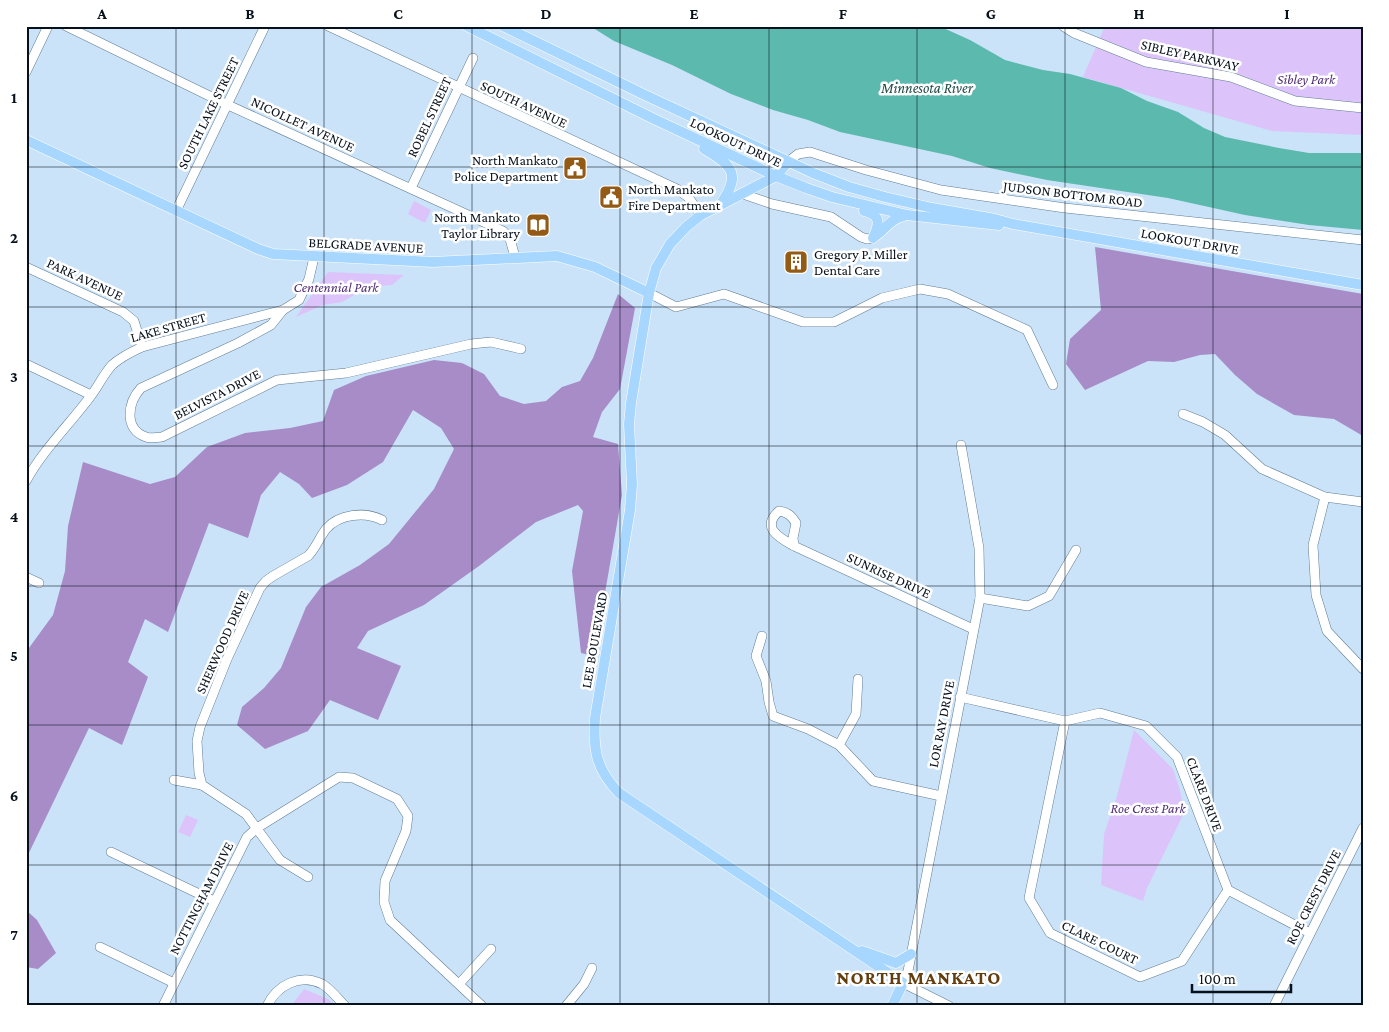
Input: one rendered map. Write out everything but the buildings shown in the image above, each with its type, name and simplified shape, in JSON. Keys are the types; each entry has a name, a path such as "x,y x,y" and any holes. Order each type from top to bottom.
{"main road":[{"name":"LOOKOUT DRIVE","path":"467,26 654,119 806,188 832,197 908,215 994,225 1012,224"},
{"name":"LOOKOUT DRIVE","path":"503,26 788,162 849,187 932,208 995,219 1012,224 1363,285"},
{"path":"654,119 715,155 727,165 732,173 733,181 720,206"},
{"name":"BELGRADE AVENUE","path":"26,140 258,249 273,254 433,262 557,256 595,268 649,293"},
{"name":"LEE BOULEVARD","path":"788,162 776,176 701,216 686,227 670,244 656,268 649,293 630,403 632,484 630,510 594,718 595,751 608,782 619,793 903,983"},
{"path":"806,188 831,202 875,215 878,228 873,238"},
{"path":"873,238 898,217 908,215"},
{"path":"845,944 896,963 911,954"},
{"name":"LOR RAY DRIVE","path":"892,1006 903,983"}],"street":[{"path":"26,72 48,26"},
{"name":"NICOLLET AVENUE","path":"66,26 228,104 503,231 510,239 515,257"},
{"name":"SOUTH LAKE STREET","path":"176,211 265,26"},
{"name":"SOUTH AVENUE","path":"328,26 677,189 688,198 701,216"},
{"name":"SIBLEY PARKWAY","path":"1063,26 1146,62 1231,77 1295,101 1363,108"},
{"name":"ROBEL STREET","path":"411,188 473,58"},
{"name":"JUDSON BOTTOM ROAD","path":"788,162 798,154 810,152 866,170 941,190 1065,208 1363,240"},
{"path":"742,194 772,204 831,217 861,237 873,238"},
{"name":"LAKE STREET","path":"26,481 29,470 92,395 99,381 112,365 123,356 142,347 283,310 299,300 309,279 314,257"},
{"name":"PARK AVENUE","path":"26,266 123,312 134,321 142,347"},
{"name":"BELGRADE AVENUE","path":"649,293 676,307 724,294 803,322 834,322 882,298 920,289 948,294 1027,330 1053,385"},
{"name":"BELVISTA DRIVE","path":"283,310 271,325 238,343 141,388 134,395 130,407 130,422 136,432 147,438 162,437 277,380 346,373 471,344 491,342 520,349"},
{"path":"26,364 92,395"},
{"path":"1183,414 1203,422 1225,435 1262,469 1325,497 1363,502"},
{"name":"LOR RAY DRIVE","path":"903,983 911,954 980,598 979,548 961,445"},
{"path":"1325,497 1313,544 1316,595 1327,631 1363,669"},
{"name":"SHERWOOD DRIVE","path":"202,785 199,773 198,741 200,727 227,659 260,588 272,576 308,556 328,528 335,522 362,514 374,516 382,520"},
{"name":"SUNRISE DRIVE","path":"794,546 973,629"},
{"path":"980,598 1028,606 1049,596 1076,550"},
{"path":"26,577 39,583"},
{"path":"762,636 756,656 766,681 773,716 808,729 839,745 873,781 941,796"},
{"path":"839,745 856,714 858,679"},
{"name":"CLARE DRIVE","path":"960,697 1065,721 1100,713 1146,726 1177,757 1228,890"},
{"name":"CLARE COURT","path":"1065,721 1029,898 1050,933 1140,977 1182,961 1228,890"},
{"name":"NOTTINGHAM DRIVE","path":"163,1006 247,837 257,828 339,777 352,778 397,799 408,816 406,832 385,880 384,902 390,920 482,1006"},
{"path":"174,780 202,785 246,814 272,852 280,860 308,878"},
{"name":"ROE CREST DRIVE","path":"1274,1006 1363,828"},
{"path":"111,852 214,901"},
{"path":"1228,890 1310,933"},
{"path":"100,947 174,983"},
{"path":"459,984 491,949"},
{"path":"566,1006 584,984 592,968"},
{"path":"267,1006 271,997 282,986 296,980 309,980 323,985 345,1006"},
{"name":"LEE BOULEVARD","path":"903,983 950,1006"}],"green space":[{"name":"Sibley Park","path":"1105,26 1363,26 1363,135 1272,131 1083,77"},
{"path":"414,201 431,210 425,223 408,214"},
{"name":"Centennial Park","path":"328,272 404,275 392,285 368,287 342,302 323,305 296,317"},
{"name":"Roe Crest Park","path":"1134,730 1173,769 1180,790 1184,813 1147,888 1143,901 1101,885 1104,834 1117,796"},
{"path":"186,815 198,820 190,837 178,832"},
{"path":"304,989 328,999 335,1006 291,1006"}],"shaded area":[{"path":"1095,247 1363,294 1363,436 1334,419 1294,415 1257,394 1215,354 1200,355 1174,362 1148,361 1085,390 1066,364 1070,339 1101,310"},
{"path":"618,294 635,308 620,389 602,412 593,437 618,444 622,495 594,656 581,653 572,571 583,511 578,505 536,522 424,605 368,631 357,648 401,666 378,720 330,700 308,731 265,749 237,725 242,707 264,688 281,668 306,607 321,587 360,565 389,544 434,489 454,449 441,428 413,410 383,462 347,485 312,498 299,484 280,472 261,495 248,538 209,523 168,632 145,619 128,662 148,677 122,745 89,728 26,859 26,652 53,615 65,571 68,526 83,462 150,484 175,477 207,447 245,433 290,428 323,421 334,390 366,376 434,360 462,363 484,374 500,396 524,404 546,401 562,387 580,381 593,358"},
{"path":"26,910 37,920 56,953 38,969 26,967"}],"water":[{"name":"Minnesota River","path":"590,26 939,26 970,40 1005,60 1043,70 1070,74 1121,88 1147,101 1178,112 1204,128 1225,137 1309,153 1363,153 1363,230 1309,225 1245,215 1168,198 1047,180 990,168 952,156 840,132 731,94 672,65 614,41"}],"place":[{"name":"North Mankato Police Department","path":"575,168"},
{"name":"North Mankato Fire Department","path":"611,197"},
{"name":"North Mankato Taylor Library","path":"538,225"},
{"name":"Gregory P. Miller Dental Care","path":"796,262"}],"district":[{"name":"NORTH MANKATO","path":"919,977"}]}
